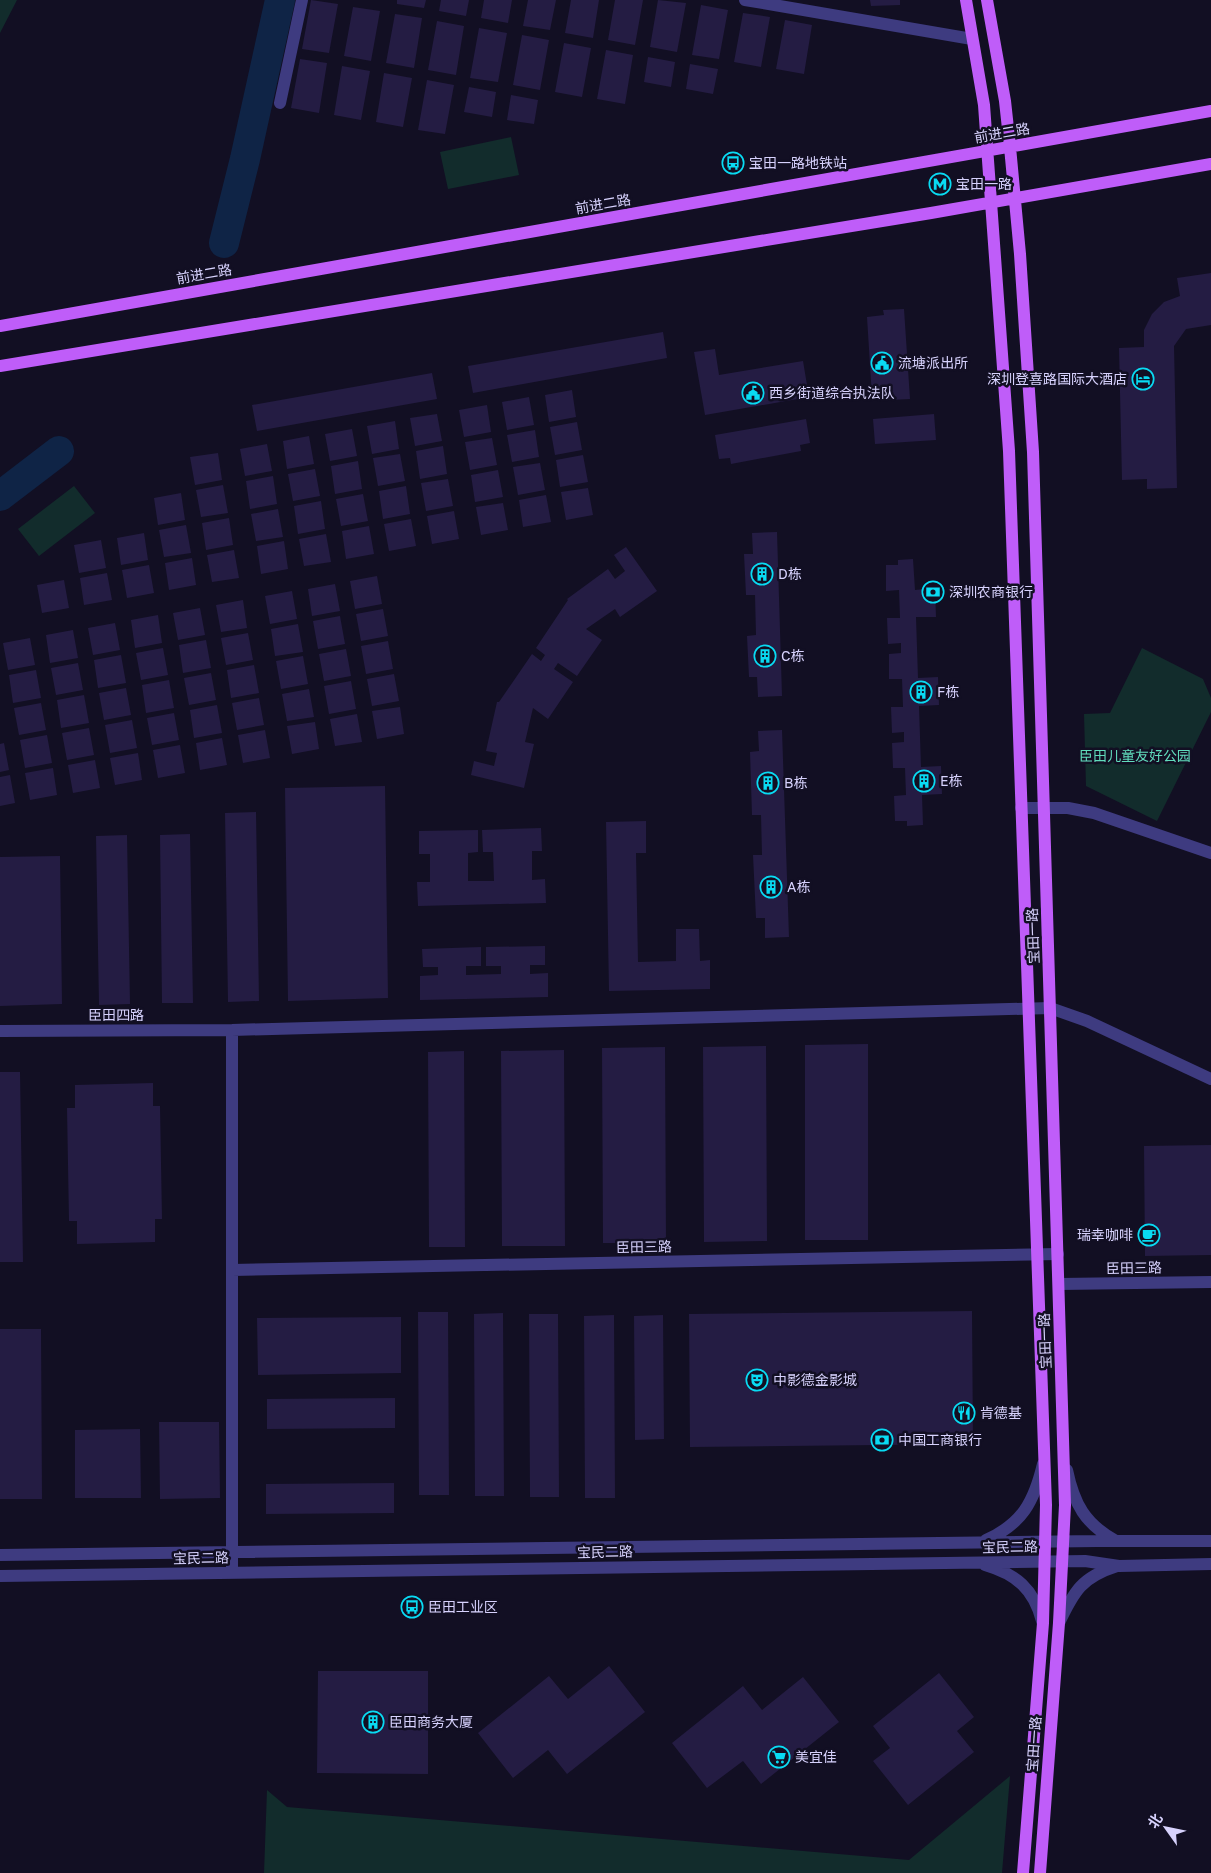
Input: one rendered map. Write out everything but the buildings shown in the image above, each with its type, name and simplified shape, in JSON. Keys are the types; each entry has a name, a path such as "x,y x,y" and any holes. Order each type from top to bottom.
{"main road":[{"name":"宝田一路","path":"966,0 984,105 1009,451 1044,1457 1045,1561 1043,1623 1023,1873"},
{"name":"宝田一路","path":"987,0 1005,101 1010,147 1020,254 1033,452 1066,1504 1040,1873"},
{"name":"前进二路","path":"0,326 1211,111"},
{"path":"0,366 991,203 1211,164"}],"street":[{"path":"280,103 302,0"},
{"path":"745,0 972,39"},
{"path":"1022,808 1068,808 1094,813 1211,853"},
{"name":"臣田四路","path":"0,1031 232,1030 1050,1008 1087,1021 1211,1079"},
{"path":"232,1030 232,1572"},
{"name":"臣田三路","path":"232,1270 1058,1254"},
{"name":"臣田三路","path":"1058,1284 1211,1282"},
{"path":"1064,1456 1069,1480 1086,1519 1096,1529 1118,1542"},
{"path":"980,1542 1008,1529 1021,1518 1033,1498 1044,1457"},
{"name":"宝民二路","path":"0,1555 1045,1541 1211,1541"},
{"path":"858,1544 859,1564"},
{"name":"宝民二路","path":"0,1576 1045,1561 1084,1561 1119,1566 1211,1564"},
{"path":"978,1562 993,1567 1020,1581 1038,1605 1043,1623"},
{"path":"1059,1623 1066,1608 1084,1582 1100,1572 1119,1566"}],"green space":[{"path":"0,0 17,0 0,33"},
{"path":"511,137 519,175 448,189 440,152"},
{"path":"74,486 95,513 39,556 18,529"},
{"name":"臣田儿童友好公园","path":"1142,648 1203,679 1211,698 1211,712 1157,821 1086,786 1084,714 1110,713"},
{"path":"1010,1776 1002,1873 264,1873 267,1790 287,1807 909,1860"}],"waterway":[{"path":"224,243 245,159 280,0"},
{"path":"0,496 59,451"}],"place":[{"name":"宝田一路地铁站","path":"733,163"},
{"name":"宝田一路","path":"940,184"},
{"name":"流塘派出所","path":"882,363"},
{"name":"深圳登喜路国际大酒店","path":"1143,379"},
{"name":"西乡街道综合执法队","path":"753,393"},
{"name":"D栋","path":"762,574"},
{"name":"深圳农商银行","path":"933,592"},
{"name":"C栋","path":"765,656"},
{"name":"F栋","path":"921,692"},
{"name":"E栋","path":"924,781"},
{"name":"B栋","path":"768,783"},
{"name":"A栋","path":"771,887"},
{"name":"瑞幸咖啡","path":"1149,1235"},
{"name":"中影德金影城","path":"757,1380"},
{"name":"肯德基","path":"964,1413"},
{"name":"中国工商银行","path":"882,1440"},
{"name":"臣田工业区","path":"412,1607"},
{"name":"臣田商务大厦","path":"373,1722"},
{"name":"美宜佳","path":"779,1757"}]}
